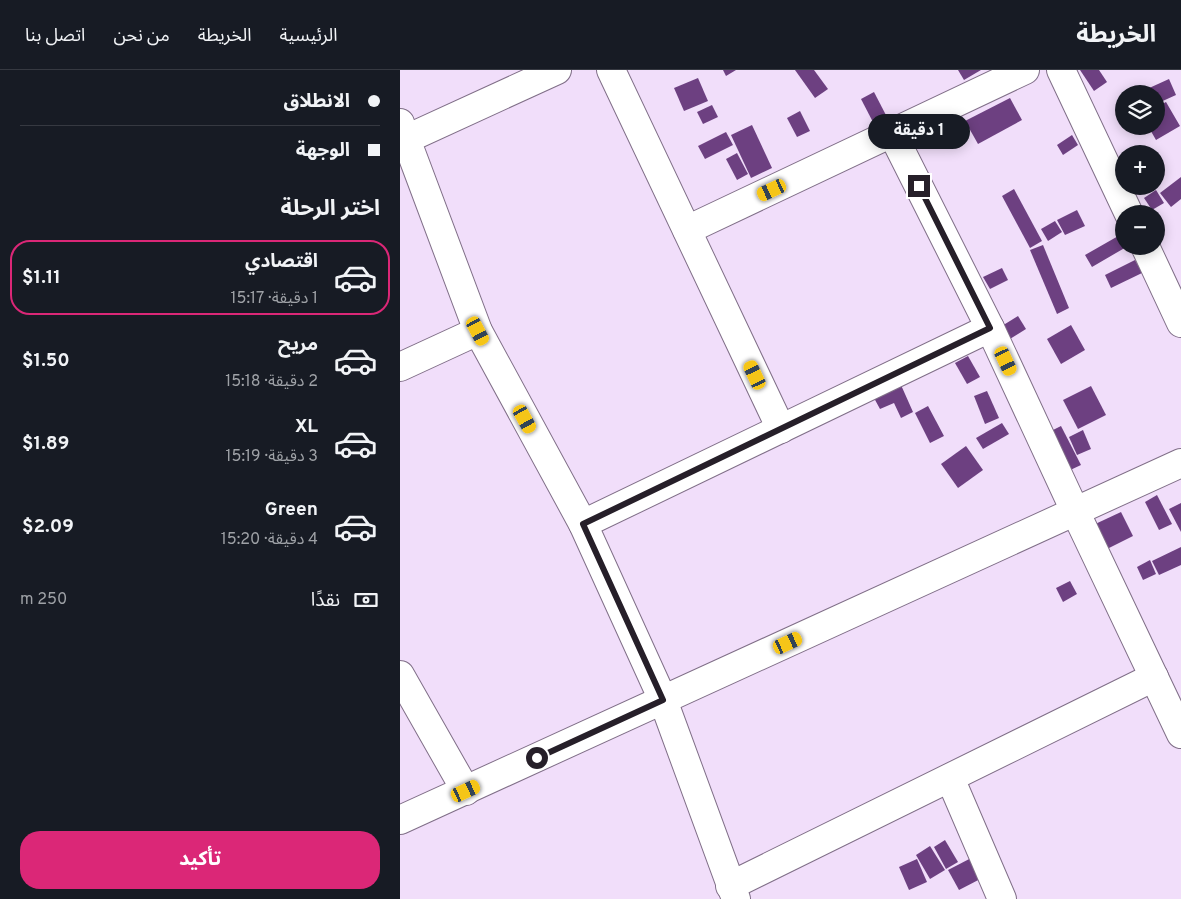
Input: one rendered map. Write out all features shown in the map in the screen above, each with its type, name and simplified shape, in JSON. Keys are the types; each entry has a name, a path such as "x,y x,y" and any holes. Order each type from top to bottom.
{"street":[{"path":"557,70 402,134 478,331 583,524 663,700 733,892 950,778 1154,677"},
{"path":"611,70 781,429"},
{"path":"687,230 1025,70"},
{"path":"1061,70 1125,205"},
{"path":"892,133 990,328 1181,734"},
{"path":"1149,255 1181,323"},
{"path":"583,524 990,328"},
{"path":"400,366 478,331"},
{"path":"400,820 1181,463"},
{"path":"400,675 466,791"},
{"path":"950,778 1002,899"}],"building":[{"path":"723,70 736,70 726,76"},
{"path":"795,70 814,70 828,89 815,98"},
{"path":"958,70 981,70 964,80"},
{"path":"1080,70 1099,70 1107,82 1094,91"},
{"path":"698,78 708,101 684,111 674,88"},
{"path":"1169,79 1176,95 1165,100 1165,85 1156,85"},
{"path":"874,92 888,119 875,126 861,99"},
{"path":"1010,98 1022,120 978,144 965,121"},
{"path":"1165,102 1180,126 1165,135"},
{"path":"712,105 718,117 703,124 697,112"},
{"path":"800,111 810,131 797,137 787,118"},
{"path":"752,125 772,168 751,178 731,135"},
{"path":"726,132 733,145 705,159 698,146"},
{"path":"1072,135 1078,145 1063,155 1057,145"},
{"path":"1153,135 1165,135 1156,140"},
{"path":"737,153 748,174 737,180 726,159"},
{"path":"1181,177 1181,199 1171,207 1162,195 1165,195 1165,189"},
{"path":"1014,189 1042,241 1030,248 1002,196"},
{"path":"1148,195 1159,195 1164,203 1161,205 1149,205 1144,198"},
{"path":"1077,210 1085,226 1065,235 1057,220"},
{"path":"1055,221 1062,232 1048,241 1041,229"},
{"path":"1115,238 1115,254 1092,267 1085,255"},
{"path":"1043,245 1069,308 1057,314 1030,250"},
{"path":"1135,260 1142,273 1111,288 1105,275"},
{"path":"1002,268 1008,280 990,289 983,277"},
{"path":"1018,316 1026,329 1005,342 997,329"},
{"path":"1071,325 1085,350 1061,364 1047,339"},
{"path":"968,356 980,377 967,384 955,363"},
{"path":"901,385 913,412 901,418 894,403 880,409 874,398"},
{"path":"1091,386 1106,415 1078,429 1063,400"},
{"path":"987,391 999,418 985,424 974,396"},
{"path":"928,406 944,436 930,443 915,413"},
{"path":"1002,423 1009,434 983,449 976,438"},
{"path":"1061,426 1081,465 1066,472 1047,433"},
{"path":"1083,430 1091,449 1077,455 1069,437"},
{"path":"966,446 983,470 958,488 941,464"},
{"path":"1157,495 1172,524 1159,530 1145,502"},
{"path":"1181,503 1181,532 1169,509"},
{"path":"1121,512 1133,536 1103,551 1091,526"},
{"path":"1181,547 1181,565 1159,575 1152,561"},
{"path":"1150,560 1156,574 1143,580 1137,567"},
{"path":"1070,581 1077,594 1063,602 1056,588"},
{"path":"945,840 958,862 946,869 934,847"},
{"path":"930,846 945,870 930,879 916,855"},
{"path":"977,855 988,875 959,890 948,870"},
{"path":"917,859 927,882 909,890 899,867"}],"route":[{"path":"537,758 663,700 583,524 990,328 919,186"}]}
